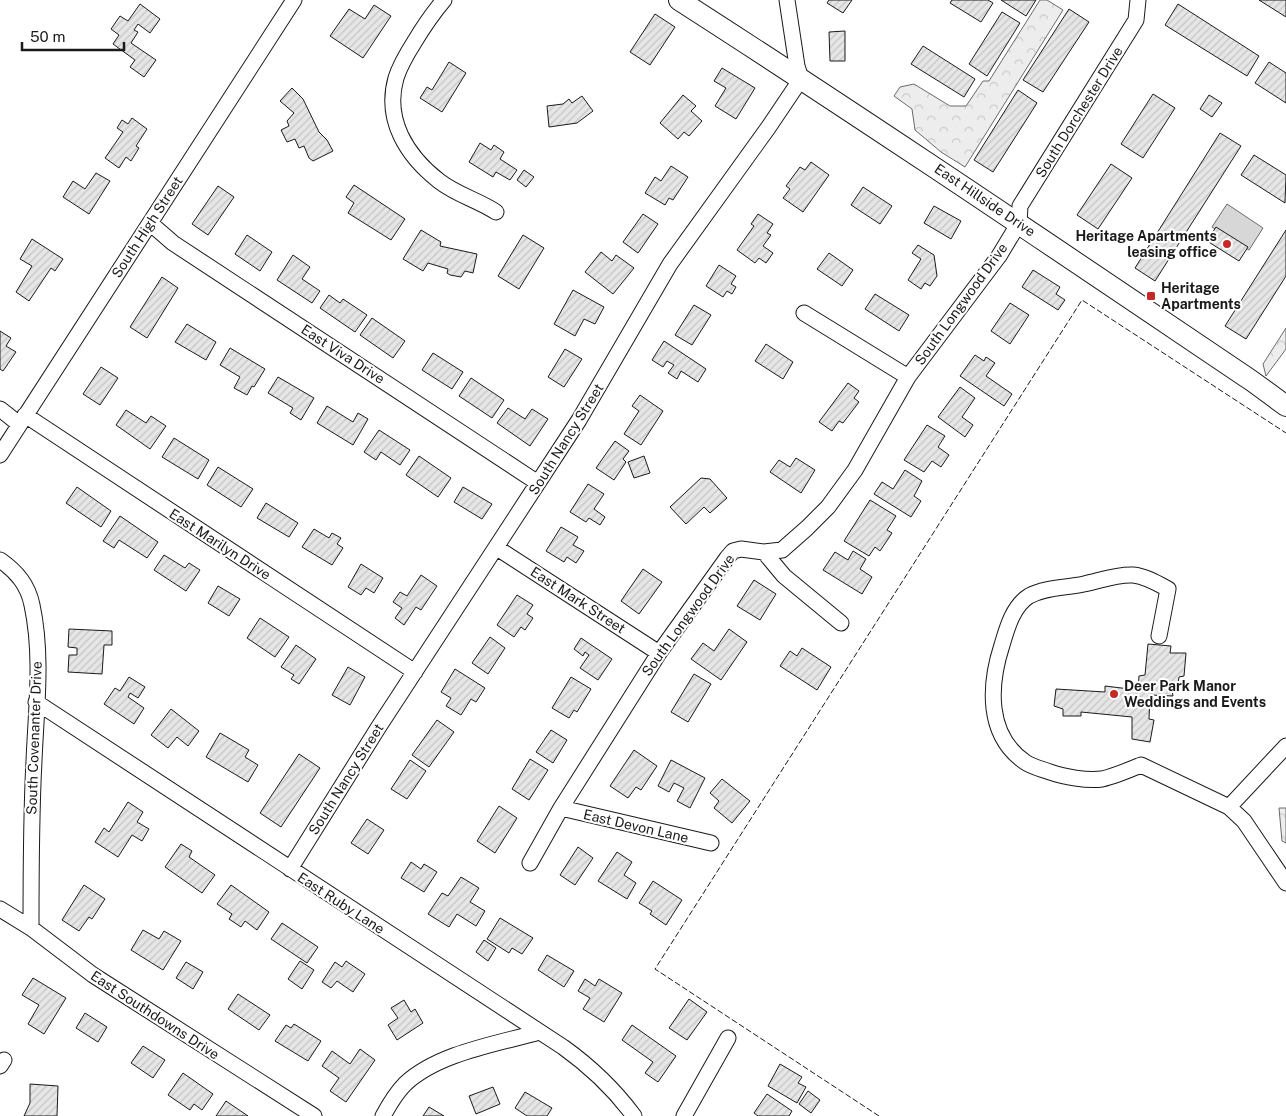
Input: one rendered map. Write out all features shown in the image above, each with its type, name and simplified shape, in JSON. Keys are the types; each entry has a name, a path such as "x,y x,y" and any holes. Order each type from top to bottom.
{"main road":[{"name":"East Hillside Drive","path":"680,0 1019,223 1286,406"}],"street":[{"name":"South High Street","path":"0,454 294,0"},
{"path":"444,0 417,38 399,71 393,93 395,123 406,148 429,173 451,190 496,212"},
{"path":"787,0 797,66 801,79"},
{"name":"South Dorchester Drive","path":"1019,223 1020,206 1136,20 1138,0"},
{"name":"South Nancy Street","path":"290,869 598,388 670,264 801,79"},
{"name":"East Viva Drive","path":"150,223 173,242 538,483"},
{"name":"South Longwood Drive","path":"530,863 561,808 659,653 731,553 740,548 764,552 782,550 828,507 855,470 908,378 998,256 1019,223"},
{"path":"804,313 908,378"},
{"name":"East Marilyn Drive","path":"0,409 22,420 415,672"},
{"name":"East Mark Street","path":"497,548 659,653"},
{"path":"764,552 784,576 840,623"},
{"name":"South Covenanter Drive","path":"0,560 12,568 24,582 32,604 36,636 38,678 30,827 31,928"},
{"path":"1158,636 1168,589 1150,580 1133,575 1071,587 1043,590 1028,597 1017,608 1008,626 997,660 992,696 997,724 1006,743 1026,763 1063,777 1101,779 1141,765 1229,806 1244,821 1286,883"},
{"name":"East Ruby Lane","path":"36,702 586,1063 612,1089 634,1116"},
{"path":"1229,806 1286,746"},
{"name":"East Devon Lane","path":"561,808 711,843"},
{"name":"East Southdowns Drive","path":"0,909 31,928 93,975 314,1116"},
{"path":"383,1116 404,1086 416,1075 429,1068 454,1056 540,1032"},
{"path":"684,1116 728,1038"}],"green space":[{"path":"1040,0 1047,0 1063,10 965,167 941,152 915,130 912,109 894,96 900,87 914,84 950,106 966,106 983,81 989,81"},
{"path":"1286,328 1286,349 1266,376 1263,364"},
{"path":"1279,808 1286,808 1286,843 1282,841"}],"shaded area":[{"path":"1227,204 1263,228 1249,250 1212,227"}],"building":[{"path":"829,0 852,0 843,13 827,3"},
{"path":"952,0 988,0 993,3 981,22 950,3"},
{"path":"1001,0 1036,0 1026,16"},
{"path":"1259,0 1286,0 1286,17"},
{"path":"140,4 160,19 150,33 138,24 134,30 138,32 131,43 156,60 144,77 130,67 135,60 113,44 119,35 111,29 120,16 128,21"},
{"path":"1178,4 1259,56 1247,76 1165,25"},
{"path":"374,5 391,16 363,58 330,36 349,9 365,19"},
{"path":"1069,9 1089,22 1043,92 1023,80"},
{"path":"1002,12 1020,23 987,76 969,64"},
{"path":"655,14 675,27 650,65 630,52"},
{"path":"845,31 845,61 830,61 829,32"},
{"path":"923,46 975,79 964,97 911,64"},
{"path":"449,62 466,73 442,112 420,98 427,87 432,90"},
{"path":"1269,62 1286,73 1286,103 1255,83"},
{"path":"722,68 755,88 736,119 715,106 726,88 714,81"},
{"path":"292,88 303,99 319,132 327,140 333,151 313,161 309,158 304,146 299,148 295,139 287,142 281,130 289,126 287,121 294,113 280,101"},
{"path":"1018,90 1037,103 993,172 974,160"},
{"path":"1153,94 1175,108 1143,158 1121,144"},
{"path":"683,95 696,106 691,111 702,121 689,136 684,132 678,139 660,123"},
{"path":"1209,95 1222,103 1212,117 1200,109"},
{"path":"582,96 593,111 577,123 549,127 547,106 563,104 569,99 572,103"},
{"path":"132,118 147,129 136,146 139,148 131,161 126,157 119,168 105,158 123,132 117,128 122,120 128,124"},
{"path":"1220,133 1241,146 1155,281 1135,268"},
{"path":"480,143 491,150 494,145 504,152 500,159 517,170 510,180 496,172 493,177 469,162"},
{"path":"1254,155 1286,175 1285,203 1241,175"},
{"path":"811,162 829,175 803,212 783,198 790,189 786,186 800,167 805,170"},
{"path":"1111,164 1132,178 1098,229 1077,215"},
{"path":"671,166 688,177 673,200 669,198 665,205 645,193 655,177 661,181"},
{"path":"524,170 534,177 526,187 517,180"},
{"path":"96,173 110,181 89,214 63,197 73,181 85,189"},
{"path":"354,185 405,219 391,240 348,213 354,203 346,197"},
{"path":"218,186 234,197 208,235 192,224"},
{"path":"863,187 892,206 880,224 851,205"},
{"path":"934,206 961,221 951,239 924,223"},
{"path":"643,214 658,224 638,253 623,242"},
{"path":"758,214 773,224 767,233 771,235 763,246 773,253 766,263 759,258 755,263 737,250 754,226 751,224"},
{"name":"Heritage Apartments leasing office","path":"1216,227 1248,247 1239,261 1207,241"},
{"path":"421,230 441,242 440,246 477,254 473,273 465,271 461,277 450,275 447,273 448,269 428,263 423,271 403,259"},
{"path":"1286,230 1286,276 1246,339 1225,326"},
{"path":"247,235 272,252 260,271 235,254"},
{"path":"523,235 544,248 519,289 498,276"},
{"path":"32,239 63,259 55,271 51,268 29,301 16,292 32,266 20,259"},
{"path":"918,245 934,255 937,276 930,286 925,283 921,289 908,280 921,259 912,253"},
{"path":"601,252 612,261 616,255 634,268 613,294 585,272"},
{"path":"829,253 853,270 842,286 817,269"},
{"path":"293,255 310,267 302,279 320,291 312,303 277,280"},
{"path":"719,265 736,276 731,284 736,287 732,294 727,291 723,297 706,286"},
{"path":"1033,270 1060,287 1056,294 1065,300 1058,310 1022,287"},
{"path":"162,277 178,288 147,338 130,327"},
{"path":"573,290 604,307 595,324 584,319 575,336 554,324"},
{"path":"875,294 909,315 899,331 865,309"},
{"path":"329,295 340,303 343,299 367,315 355,332 320,308"},
{"path":"1010,303 1029,315 1010,344 991,331"},
{"path":"694,305 711,315 692,345 675,335"},
{"path":"372,318 405,341 393,358 360,335"},
{"path":"187,324 216,342 206,360 175,342"},
{"path":"0,331 11,338 6,346 16,352 3,371 0,369"},
{"path":"664,341 706,369 698,382 681,371 677,379 668,373 674,365 667,361 663,367 652,360"},
{"path":"766,344 793,362 783,379 755,361"},
{"path":"230,348 265,369 247,395 234,388 240,377 220,365"},
{"path":"565,349 582,359 564,387 548,377"},
{"path":"433,353 463,372 452,389 422,370"},
{"path":"975,355 984,361 986,357 995,363 986,376 1012,394 1004,406 960,376"},
{"path":"101,367 118,378 100,405 83,394"},
{"path":"278,377 314,398 301,420 290,413 293,408 268,393"},
{"path":"471,378 504,400 492,418 459,396"},
{"path":"848,383 859,391 854,398 859,402 843,423 839,421 832,431 819,422"},
{"path":"960,387 975,398 962,417 973,425 965,437 938,417"},
{"path":"640,395 663,411 641,445 624,434 639,411 632,406"},
{"path":"327,406 353,422 358,413 368,419 353,445 317,423"},
{"path":"508,408 525,419 532,409 548,419 530,446 497,423"},
{"path":"126,410 146,423 151,416 166,426 150,449 116,425"},
{"path":"927,425 945,436 938,447 949,455 941,467 932,461 924,472 904,460"},
{"path":"379,430 410,450 400,465 381,452 376,460 364,452"},
{"path":"174,438 209,460 198,479 162,457"},
{"path":"615,441 629,451 623,459 626,462 614,480 596,468"},
{"path":"419,456 451,478 438,497 406,475"},
{"path":"644,456 650,473 634,478 628,462"},
{"path":"796,458 815,470 801,493 770,472 779,460 790,467"},
{"path":"218,467 253,489 241,507 207,485"},
{"path":"905,470 922,481 914,496 921,501 911,517 874,494 882,482 893,489"},
{"path":"701,478 710,479 727,498 710,513 704,507 686,524 670,507"},
{"path":"588,484 604,494 594,509 605,517 600,525 589,518 586,522 570,512"},
{"path":"77,487 111,511 101,527 66,503"},
{"path":"463,487 492,504 482,519 454,502"},
{"path":"870,500 896,516 887,530 892,533 880,551 875,547 869,556 844,541"},
{"path":"266,503 298,523 289,537 257,518"},
{"path":"120,516 158,542 147,558 119,540 114,548 103,541"},
{"path":"561,527 578,537 573,545 584,551 576,563 567,557 564,562 546,551"},
{"path":"314,529 329,538 332,533 341,538 337,544 343,548 332,565 302,547"},
{"path":"853,551 866,559 860,569 872,577 862,594 823,570 835,552 848,560"},
{"path":"164,555 185,568 189,563 200,570 186,591 154,570"},
{"path":"361,564 383,578 374,593 366,588 361,595 348,587"},
{"path":"643,569 662,582 639,614 621,601"},
{"path":"421,575 437,586 421,610 416,607 404,625 395,618 402,608 393,602 400,592 407,596"},
{"path":"754,580 776,594 760,620 737,606"},
{"path":"218,586 240,599 229,616 208,603"},
{"path":"517,595 533,605 527,614 533,618 525,630 521,627 514,637 497,625"},
{"path":"260,618 289,637 275,657 247,638"},
{"path":"69,629 112,631 112,645 104,645 102,674 68,672 69,655 77,655 77,648 68,647"},
{"path":"729,629 747,642 721,680 691,659 703,643 714,651"},
{"path":"490,637 505,648 488,674 472,663"},
{"path":"581,638 612,659 598,680 580,668 589,655 585,652 583,656 574,649"},
{"name":"Deer Park Manor Weddings and Events","path":"1148,644 1171,646 1170,653 1186,653 1184,676 1179,677 1177,690 1172,690 1173,696 1150,695 1149,719 1154,720 1150,742 1132,739 1132,717 1081,712 1081,716 1063,716 1063,709 1054,706 1056,689 1105,692 1105,686 1138,690 1139,676 1145,675"},
{"path":"296,645 316,659 299,684 291,679 294,675 281,667"},
{"path":"802,648 831,667 817,690 780,666 790,651 797,656"},
{"path":"348,667 365,677 350,705 332,695"},
{"path":"455,669 485,688 476,702 471,699 461,715 446,706 451,698 441,692"},
{"path":"694,674 711,684 688,722 671,712"},
{"path":"129,677 145,687 138,698 130,693 128,697 144,708 134,724 104,704 115,688 120,691"},
{"path":"571,677 591,689 577,712 574,710 569,718 552,708"},
{"path":"171,709 199,731 188,746 177,737 168,748 151,735"},
{"path":"437,720 454,732 429,767 412,755"},
{"path":"551,730 567,740 553,763 536,752"},
{"path":"220,733 249,750 245,757 258,765 248,782 206,757"},
{"path":"634,750 657,766 641,790 636,787 628,798 610,786"},
{"path":"299,754 320,768 281,827 260,813"},
{"path":"530,759 548,770 529,800 512,789"},
{"path":"410,760 426,771 407,799 391,789"},
{"path":"671,760 705,778 690,808 677,801 684,788 674,783 669,792 658,786"},
{"path":"722,779 750,801 732,823 714,808 719,801 710,793"},
{"path":"128,802 143,812 137,822 149,829 142,841 132,835 118,857 95,842 104,828 109,832"},
{"path":"499,806 517,818 495,853 477,841"},
{"path":"367,819 384,830 368,854 351,843"},
{"path":"181,844 192,851 189,857 215,875 202,893 165,867"},
{"path":"578,847 593,858 575,885 560,875"},
{"path":"617,852 632,862 624,875 636,883 627,899 598,881"},
{"path":"411,862 421,869 424,864 437,872 424,892 401,878"},
{"path":"461,877 479,888 470,902 485,911 476,926 457,914 449,927 428,914 442,893 448,896"},
{"path":"653,881 682,900 666,925 650,914 652,911 639,903"},
{"path":"84,885 105,899 92,919 89,917 79,931 62,920"},
{"path":"231,885 269,912 257,930 245,921 241,927 229,919 232,914 217,904"},
{"path":"500,918 533,938 522,954 512,948 509,953 487,939"},
{"path":"282,923 318,947 307,963 271,939"},
{"path":"143,930 159,939 164,931 181,941 163,970 131,950"},
{"path":"484,940 496,948 488,961 476,952"},
{"path":"547,955 574,971 564,987 538,970"},
{"path":"300,961 314,970 302,989 288,979"},
{"path":"346,961 365,974 353,992 337,981 331,988 322,982 335,962 342,967"},
{"path":"186,962 203,972 193,989 176,978"},
{"path":"33,978 66,998 44,1034 28,1024 39,1005 22,995"},
{"path":"585,979 595,986 599,979 622,993 604,1022 583,1009 590,998 578,991"},
{"path":"238,994 270,1015 259,1030 228,1009"},
{"path":"689,999 707,1012 687,1040 669,1028"},
{"path":"404,1000 411,1012 415,1009 423,1023 397,1040 388,1025 398,1018 391,1008"},
{"path":"85,1013 107,1027 98,1042 76,1028"},
{"path":"294,1024 321,1041 308,1061 275,1041 286,1025 291,1028"},
{"path":"632,1025 676,1056 658,1082 645,1073 653,1062 622,1040"},
{"path":"143,1046 165,1060 153,1078 131,1063"},
{"path":"360,1049 375,1060 346,1102 330,1091 339,1078 322,1066 332,1051 350,1064"},
{"path":"780,1064 802,1077 798,1083 806,1087 797,1103 768,1086"},
{"path":"183,1073 213,1094 202,1110 194,1104 190,1110 168,1095"},
{"path":"30,1084 58,1086 57,1116 24,1116 30,1103"},
{"path":"493,1087 500,1104 476,1114 469,1096"},
{"path":"808,1091 820,1100 811,1113 799,1104"},
{"path":"525,1092 552,1108 547,1116 527,1116 515,1108"},
{"path":"767,1094 792,1111 789,1116 758,1116 754,1113"},
{"path":"226,1101 248,1116 216,1116"},
{"path":"429,1107 444,1116 423,1116"}],"fence":[{"path":"879,1116 655,969 1082,300 1286,433"}],"place":[{"name":"Heritage Apartments leasing office","path":"1227,244"},
{"name":"Heritage Apartments","path":"1151,296"},
{"name":"Deer Park Manor Weddings and Events","path":"1114,694"}]}
